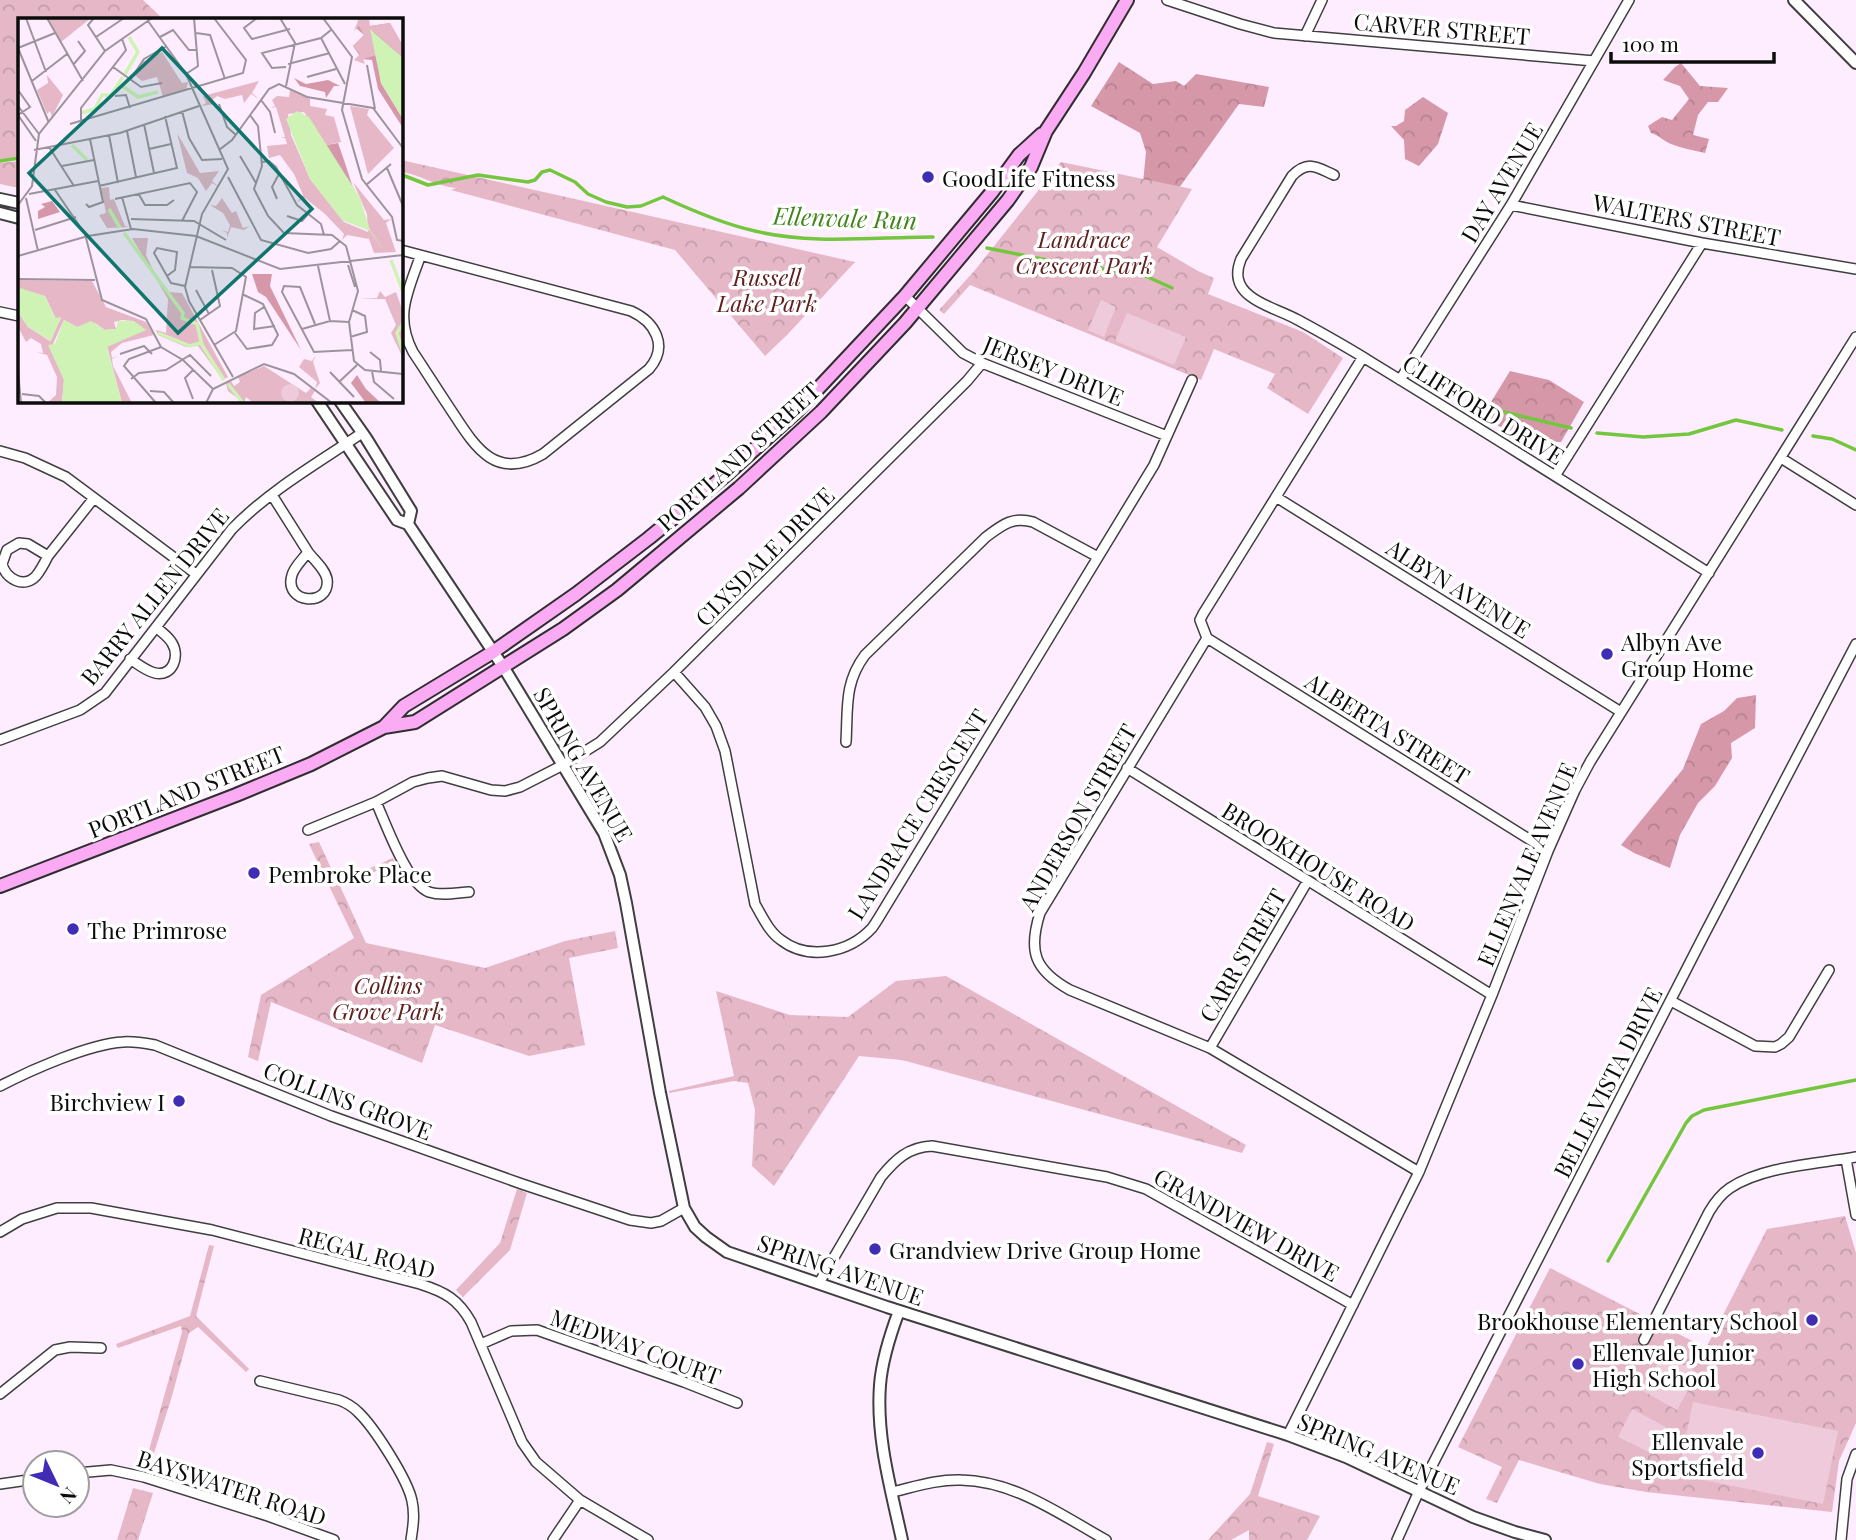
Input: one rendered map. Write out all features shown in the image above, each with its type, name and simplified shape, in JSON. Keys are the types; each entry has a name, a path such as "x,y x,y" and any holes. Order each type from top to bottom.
{"main road":[{"name":"PORTLAND STREET","path":"0,886 311,764 384,727 415,722 564,629 617,590 739,488 821,412 918,309 1031,167 1046,131 1127,0"},
{"name":"PORTLAND STREET","path":"384,727 404,706 493,652 576,594 727,474 797,411 905,296 992,192 1019,155 1046,131"}],"street":[{"name":"CARVER STREET","path":"1167,0 1274,33 1594,61"},
{"path":"1305,36 1322,0"},
{"name":"DAY AVENUE","path":"1400,380 1511,205 1629,0"},
{"path":"1794,0 1856,63"},
{"name":"CLIFFORD DRIVE","path":"1334,175 1310,165 1301,168 1292,176 1248,246 1238,267 1238,283 1249,296 1363,357 1709,573"},
{"path":"0,199 18,203"},
{"name":"WALTERS STREET","path":"1511,205 1702,243 1856,269"},
{"path":"0,213 18,218"},
{"path":"1555,476 1702,243"},
{"path":"402,250 631,311 643,317 653,328 658,342 656,359 649,369 543,454 522,463 491,459 475,446 413,352 406,337 404,304 420,257"},
{"name":"JERSEY DRIVE","path":"905,296 962,353 1167,436"},
{"path":"0,312 18,316"},
{"name":"ELLENVALE AVENUE","path":"1288,1435 1419,1172 1574,790 1856,337"},
{"name":"ANDERSON STREET","path":"1363,357 1203,614 1200,620 1206,638 1040,913 1033,944 1035,955 1046,974 1057,983 1210,1048 1419,1172"},
{"name":"CLYSDALE DRIVE","path":"308,830 376,802 413,782 428,778 442,776 491,790 505,791 520,787 563,765 600,741 674,672 982,363"},
{"name":"LANDRACE CRESCENT","path":"674,672 705,707 716,726 724,751 755,904 767,925 779,940 810,953 843,947 861,937 872,928 881,914 1154,465 1192,380"},
{"path":"318,402 397,520 408,524 411,511 341,402"},
{"name":"BARRY ALLEN DRIVE","path":"0,740 80,710 105,693 232,528 248,512 362,433"},
{"path":"0,451 25,458 66,477 196,574"},
{"path":"1782,458 1856,505"},
{"path":"272,495 327,580 327,586 320,596 310,600 298,596 291,580 291,575 308,552"},
{"name":"ALBYN AVENUE","path":"1276,497 1622,712"},
{"path":"48,556 28,544 19,543 7,550 3,568 12,580 22,582 36,576 48,556 94,498"},
{"path":"846,742 848,695 856,668 865,655 986,537 1014,519 1024,519 1098,557"},
{"name":"SPRING AVENUE","path":"408,524 504,667 604,833 620,875 684,1208 695,1227 706,1237 727,1252 899,1311 1288,1435 1346,1457 1473,1517 1545,1540"},
{"path":"130,659 153,673 159,674 171,668 176,660 176,651 156,626"},
{"name":"ALBERTA STREET","path":"1206,638 1548,850"},
{"name":"BELLE VISTA DRIVE","path":"1396,1540 1704,934 1856,644"},
{"name":"BROOKHOUSE ROAD","path":"1127,768 1492,995"},
{"path":"376,802 404,864 421,887 440,894 469,892"},
{"name":"CARR STREET","path":"1210,1048 1307,882"},
{"path":"1671,1002 1755,1046 1775,1046 1789,1037 1829,970"},
{"name":"COLLINS GROVE","path":"0,1086 101,1045 124,1042 155,1045 331,1116 630,1220 651,1223 684,1208"},
{"name":"GRANDVIEW DRIVE","path":"819,1283 891,1164 911,1150 932,1146 1107,1177 1146,1189 1353,1305"},
{"path":"1644,1340 1709,1212 1720,1196 1732,1186 1774,1171 1856,1157"},
{"path":"1846,1159 1856,1215"},
{"name":"REGAL ROAD","path":"0,1232 22,1219 57,1208 91,1209 212,1230 434,1288 454,1300 465,1311 522,1442 536,1462 580,1500 648,1540"},
{"path":"899,1311 884,1360 879,1406 881,1443 902,1540"},
{"name":"MEDWAY COURT","path":"481,1344 510,1331 537,1330 684,1381 737,1403"},
{"path":"0,1394 55,1350 70,1347 101,1348"},
{"path":"260,1381 339,1400 350,1405 367,1421 409,1489 413,1510 411,1540"},
{"path":"1842,1540 1847,1479 1856,1454"},
{"name":"BAYSWATER ROAD","path":"91,1472 111,1470 144,1477 334,1540"},
{"path":"892,1492 943,1481 960,1480 997,1485 1016,1491 1106,1540"},
{"path":"0,1484 21,1481"},
{"path":"553,1540 580,1500"}],"green space":[{"path":"0,0 143,0 162,18 18,18 18,156 0,160"},
{"path":"1119,62 1153,84 1176,81 1184,86 1196,74 1269,87 1264,107 1239,104 1149,230 1143,183 1146,152 1140,133 1091,106"},
{"path":"1681,63 1700,86 1728,88 1718,102 1708,102 1698,115 1693,135 1709,139 1705,153 1668,143 1651,133 1648,126 1662,117 1672,120 1689,99 1680,86 1663,80"},
{"path":"1423,97 1448,113 1438,144 1419,166 1405,159 1404,140 1391,126 1404,121 1405,110"},
{"name":"Russell Lake Park","path":"402,160 855,262 765,356 675,250 451,190 456,188 402,172"},
{"path":"18,161 18,188 0,184 0,163"},
{"name":"Landrace Crescent Park","path":"1061,162 1192,189 1157,247 1214,278 1208,294 1303,332 1343,358 1308,414 1267,388 1275,374 1214,349 1201,380 970,285 944,314 939,310 975,270"},
{"path":"1510,371 1549,380 1584,402 1561,442 1547,442 1531,449 1483,415"},
{"path":"1756,695 1755,728 1731,743 1732,758 1715,786 1698,803 1680,835 1670,868 1621,845 1683,769 1701,724 1724,711 1737,698"},
{"name":"Collins Grove Park","path":"319,842 337,881 393,858 395,863 340,886 366,943 485,968 565,941 615,931 618,948 569,958 585,1045 529,1056 435,1025 422,1063 271,1002 258,1061 248,1057 261,995 354,938 309,844"},
{"path":"946,976 1246,1145 1242,1153 902,1060 859,1056 774,1186 752,1166 755,1110 748,1083 734,1081 669,1093 734,1076 716,991 790,1015 848,1017 896,981"},
{"path":"517,1189 527,1193 510,1250 463,1297 456,1290 500,1243"},
{"path":"1845,1216 1856,1253 1856,1423 1839,1461 1832,1512 1646,1492 1600,1484 1519,1460 1497,1503 1486,1499 1502,1467 1458,1447 1550,1268 1706,1348 1767,1229"},
{"path":"209,1245 214,1246 196,1316 249,1369 246,1372 198,1327 189,1333 149,1469 144,1468 182,1332 181,1326 118,1348 116,1344 190,1316"},
{"path":"1267,1442 1274,1444 1258,1496 1320,1516 1307,1540 1249,1540 1249,1530 1231,1540 1208,1540 1250,1494"},
{"path":"133,1488 153,1493 138,1540 117,1540"}],"shaded area":[{"path":"1101,300 1116,307 1104,337 1088,330"},
{"path":"1127,313 1186,337 1174,365 1115,341"},
{"path":"1663,1353 1698,1373 1677,1410 1643,1391"},
{"name":"Ellenvale Sportsfield","path":"1693,1402 1838,1431 1823,1504 1678,1475"},
{"path":"1632,1409 1666,1427 1653,1454 1618,1437"}],"waterway":[{"name":"Ellenvale Run","path":"0,161 18,158"},
{"name":"Ellenvale Run","path":"402,176 428,185 478,175 528,182 550,170 606,202 627,207 641,206 663,197 720,221 777,235 821,239 933,237"},
{"name":"Ellenvale Run","path":"987,248 1112,272 1123,269 1172,288"},
{"name":"Ellenvale Run","path":"1496,410 1571,428"},
{"name":"Ellenvale Run","path":"1597,433 1643,437 1689,434 1736,420 1782,430"},
{"name":"Ellenvale Run","path":"1813,436 1832,439 1856,450"},
{"path":"1608,1261 1692,1116 1704,1110 1856,1080"}],"place":[{"name":"GoodLife Fitness","path":"928,177"},
{"name":"Albyn Ave Group Home","path":"1607,654"},
{"name":"Pembroke Place","path":"254,873"},
{"name":"The Primrose","path":"73,929"},
{"name":"Birchview I","path":"179,1101"},
{"name":"Grandview Drive Group Home","path":"875,1249"},
{"name":"Brookhouse Elementary School","path":"1812,1320"},
{"name":"Ellenvale Junior High School","path":"1578,1364"},
{"name":"Ellenvale Sportsfield","path":"1758,1453"}]}
